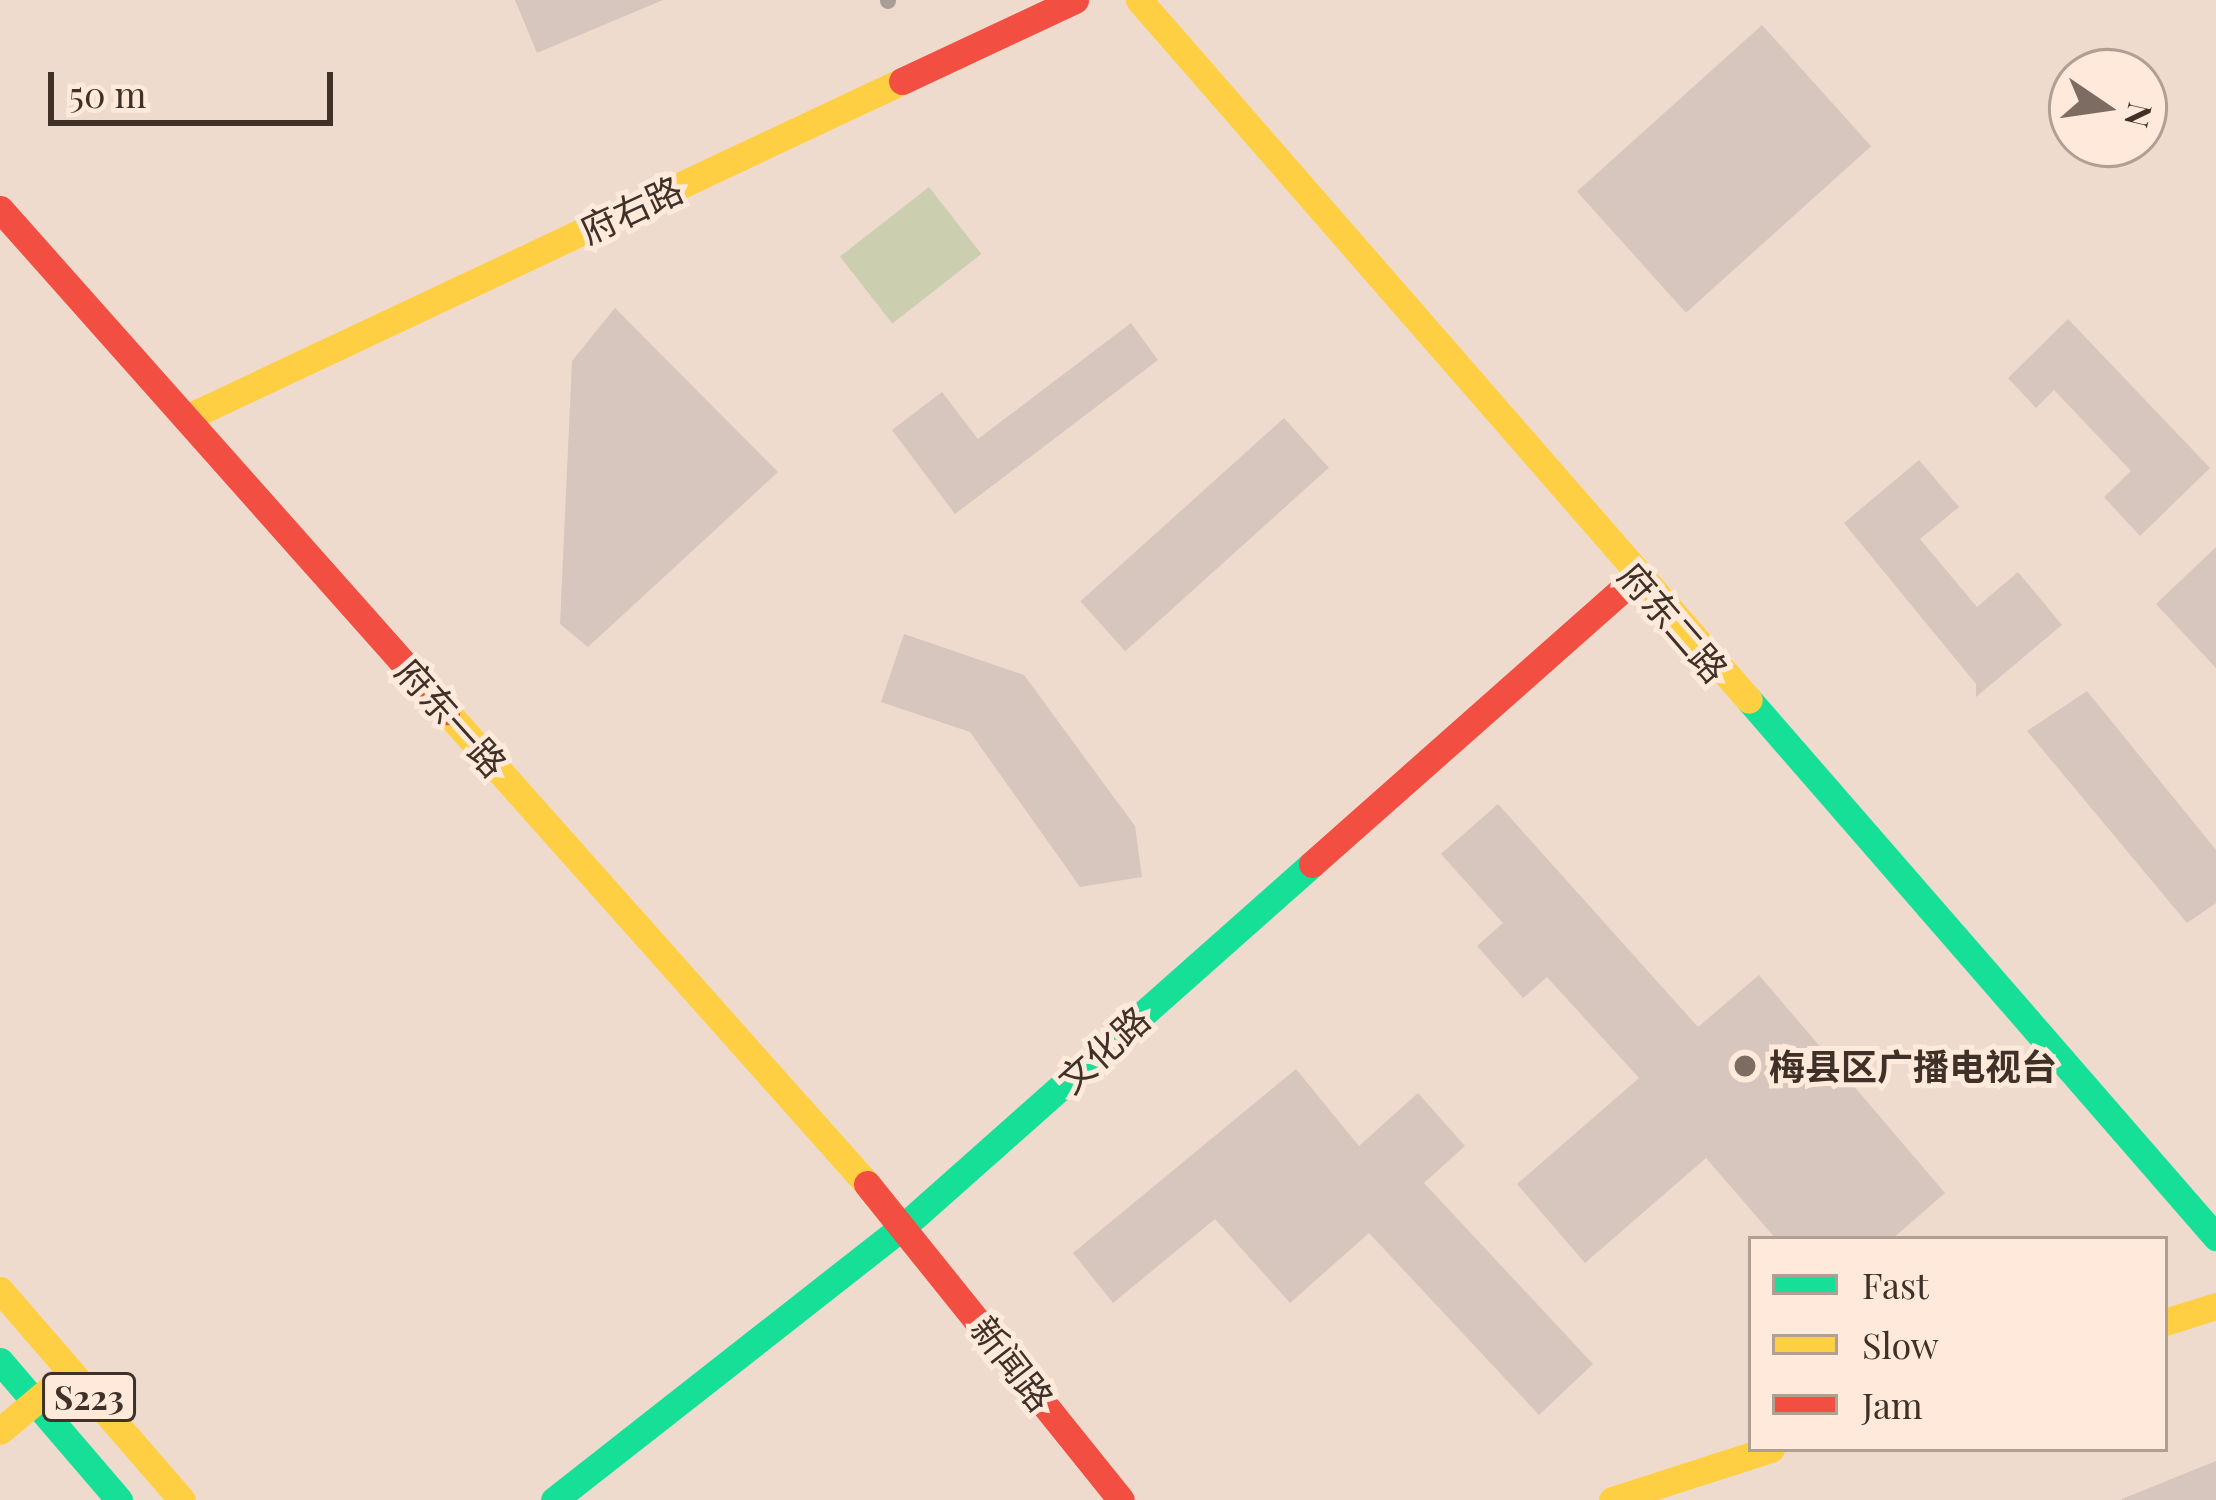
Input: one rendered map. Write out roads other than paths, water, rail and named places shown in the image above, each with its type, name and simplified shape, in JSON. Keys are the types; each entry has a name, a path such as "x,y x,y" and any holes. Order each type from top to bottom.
{"street":[{"name":"府右路","path":"186,418 1076,0"},
{"name":"府东二路","path":"1139,0 1635,578 2216,1237"},
{"name":"府东一路","path":"0,209 904,1226"},
{"name":"文化路","path":"554,1500 904,1226 1635,578"},
{"name":"新闻路","path":"904,1226 1121,1500"},
{"name":"S223","path":"0,1291 182,1500"},
{"path":"2168,1321 2216,1306"},
{"name":"S223","path":"0,1361 119,1500"},
{"path":"0,1431 69,1373"},
{"path":"1612,1500 1762,1452"}],"place":[{"name":"梅县区广播电视台","path":"1745,1066"}]}
